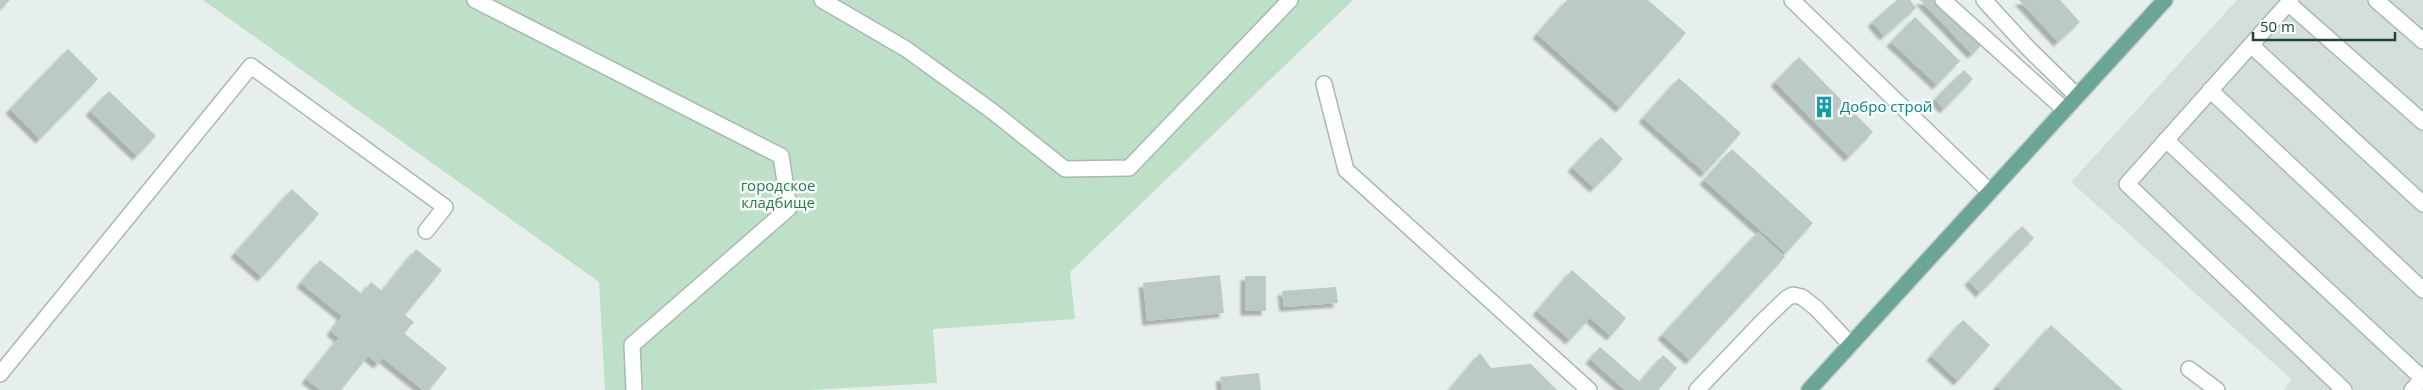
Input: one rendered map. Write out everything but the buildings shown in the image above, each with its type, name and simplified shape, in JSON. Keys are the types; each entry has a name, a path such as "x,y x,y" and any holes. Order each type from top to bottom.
{"main road":[{"path":"1809,390 2165,0"}],"street":[{"path":"475,0 781,156 789,208 632,345 634,390"},
{"path":"822,0 906,49 992,111 1065,169 1129,168 1290,0"},
{"path":"1792,0 1990,192"},
{"path":"1943,0 2065,110"},
{"path":"1984,0 2028,48 2078,96"},
{"path":"2376,0 2423,40"},
{"path":"2344,390 2127,184 2290,2 2423,122"},
{"path":"2251,44 2423,204"},
{"path":"0,374 252,66 444,207 426,232"},
{"path":"1324,84 1346,170 1589,390"},
{"path":"2210,90 2423,290"},
{"path":"2166,140 2423,378 2412,390"},
{"path":"1697,390 1762,322 1787,298 1793,295 1802,297 1816,308 1850,344"},
{"path":"2190,369 2217,390"}],"shaded area":[{"path":"2237,0 2423,0 2423,390 2284,390 2291,379 2071,182"}],"green space":[{"name":"городское кладбище","path":"203,0 1353,0 1070,272 1075,319 933,329 937,383 808,390 605,390 599,282"}],"place":[{"name":"Добро строй","path":"1824,107"}]}
